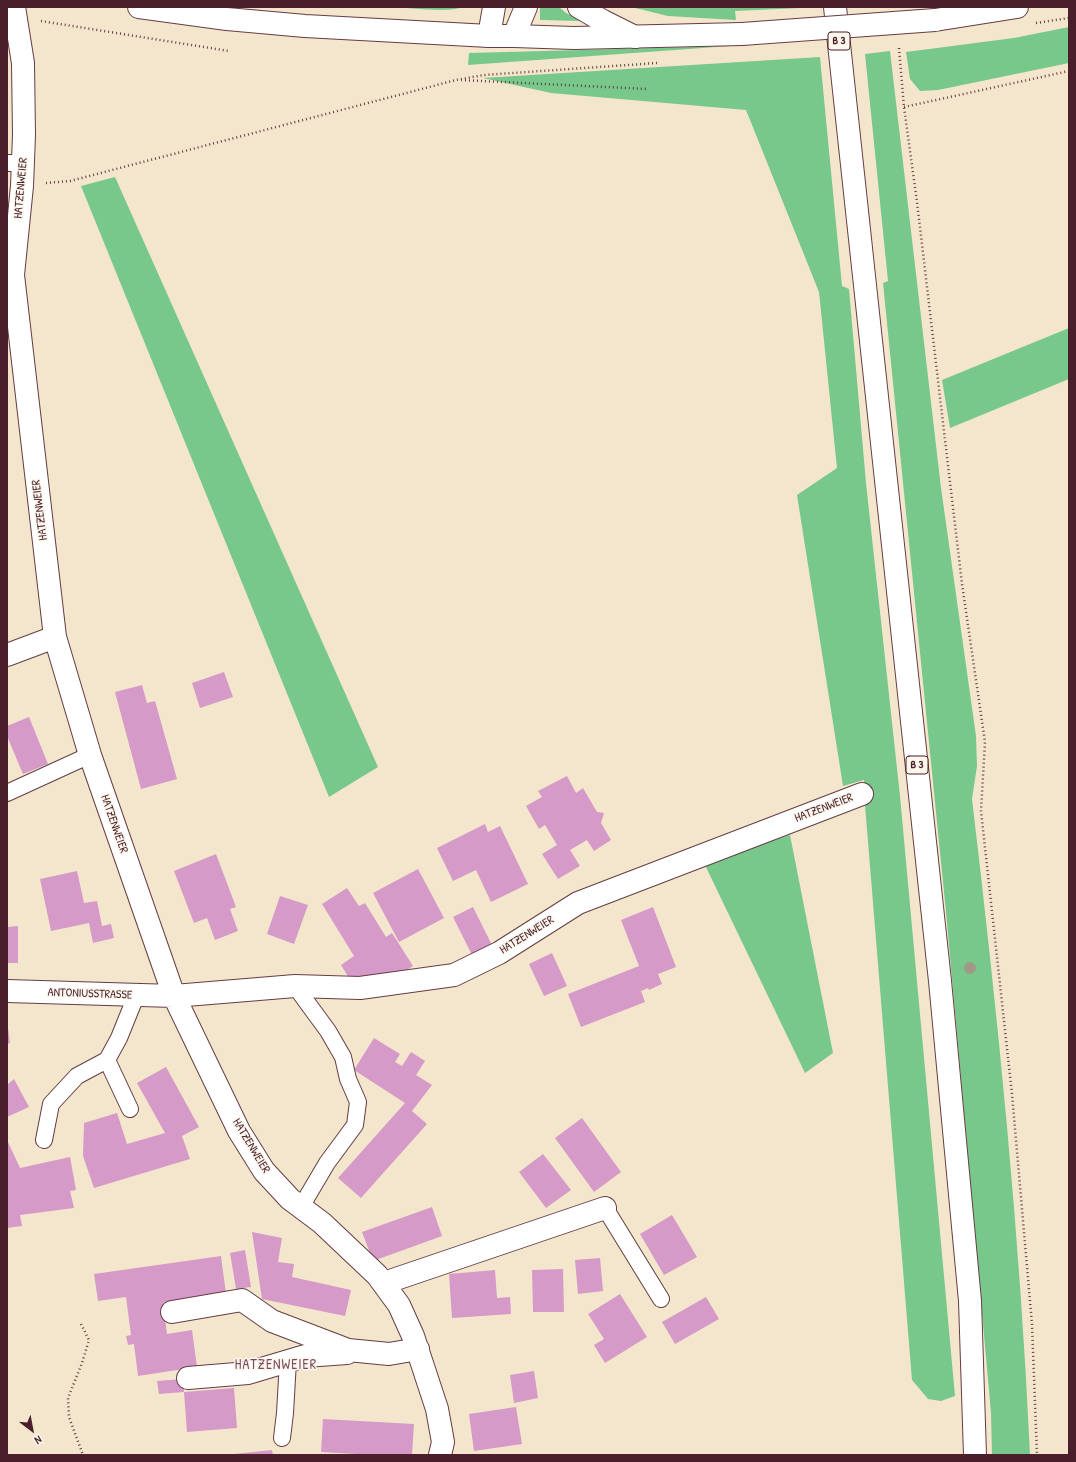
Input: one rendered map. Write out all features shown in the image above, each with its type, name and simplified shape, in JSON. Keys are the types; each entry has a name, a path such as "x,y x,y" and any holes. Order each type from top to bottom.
{"street":[{"path":"139,7 227,19 305,26 489,36 574,38 742,34 934,20 1017,7"},
{"path":"489,36 494,7"},
{"path":"514,36 526,7"},
{"path":"579,7 603,21 636,37"},
{"name":"B 3","path":"835,7 941,988 970,1301 975,1455"},
{"name":"HATZENWEIER","path":"15,12 23,63 15,163 22,186 10,276 55,637 90,755 174,996 244,1138 264,1171 290,1199 322,1224 384,1283 399,1305 418,1349 437,1410 446,1451"},
{"path":"7,655 55,637"},
{"name":"HATZENWEIER","path":"174,996 295,986 360,988 454,975 499,953 578,903 862,794"},
{"name":"ANTONIUSSTRASSE","path":"7,991 174,996"},
{"path":"384,1283 605,1208"},
{"path":"172,1312 242,1300 272,1321 348,1350 389,1354 418,1349"},
{"path":"188,1378 248,1373 304,1356 370,1352"}],"lane":[{"path":"7,792 90,755"},
{"path":"295,986 328,1031 343,1057 348,1079 358,1102 355,1125 327,1163 301,1207"},
{"path":"44,1140 51,1104 77,1076 107,1060 119,1038 136,996"},
{"path":"107,1060 130,1109"},
{"path":"605,1208 661,1299"},
{"path":"282,1438 288,1361"}],"path":[{"path":"15,12 229,51"},
{"path":"899,46 904,107 919,218 961,576 985,742 981,811 1012,1102 1032,1324 1037,1455"},
{"path":"22,186 70,181 456,80 484,75 658,63"},
{"path":"904,107 1069,71"},
{"path":"456,80 648,89"},
{"path":"81,1324 89,1340 68,1398 70,1417 83,1455"}],"green space":[{"path":"393,7 464,7 439,10"},
{"path":"540,7 559,7 566,13 582,21 540,20"},
{"path":"631,7 822,7 735,11 736,20 668,16"},
{"path":"1069,27 1069,63 938,90 920,91 910,79 906,52 1014,38"},
{"path":"730,46 468,65 469,53"},
{"path":"890,51 941,488 976,736 977,766 972,799 991,963 1007,1127 1026,1373 1030,1455 992,1455 991,1413 946,912 883,283 888,281 865,54"},
{"path":"820,57 842,286 849,289 866,483 900,796 955,1396 941,1401 928,1399 912,1380 864,780 843,786 797,495 837,468 819,292 746,110 551,93 483,78"},
{"path":"115,177 378,767 329,797 81,186"},
{"path":"1069,328 1069,379 950,428 942,380"},
{"path":"790,835 833,1053 805,1073 704,863"}],"building":[{"path":"224,672 233,697 200,708 192,683"},
{"path":"142,685 147,703 155,701 177,779 141,789 115,692"},
{"path":"29,717 48,764 23,774 7,736 7,726"},
{"path":"567,776 576,793 583,788 597,812 604,813 601,823 611,840 594,851 587,840 570,850 580,866 558,879 542,854 557,845 545,825 539,829 526,806 542,797 538,791"},
{"path":"485,824 488,832 500,826 528,884 491,902 476,870 453,881 437,848"},
{"path":"216,854 236,907 230,909 238,931 215,940 207,918 194,923 174,871"},
{"path":"418,869 444,918 399,942 373,893"},
{"path":"77,871 84,903 97,901 102,926 111,924 114,938 93,943 89,923 51,931 40,879"},
{"path":"347,888 359,906 365,903 386,937 392,933 413,966 400,974 349,978 341,965 354,956 322,904"},
{"path":"280,896 308,905 294,944 267,934"},
{"path":"473,907 492,945 472,955 453,917"},
{"path":"653,907 676,967 658,974 662,984 649,990 648,988 641,991 645,1002 581,1027 568,994 639,966 621,920"},
{"path":"18,926 18,963 7,963 7,927"},
{"path":"552,953 567,986 544,996 529,964"},
{"path":"7,1028 10,1043 7,1044"},
{"path":"374,1038 400,1054 395,1062 402,1066 411,1052 425,1061 416,1075 432,1085 412,1111 427,1124 361,1198 338,1178 405,1103 354,1070"},
{"path":"166,1067 199,1127 182,1136 190,1159 94,1188 83,1156 84,1123 117,1113 127,1144 165,1133 137,1083"},
{"path":"14,1079 29,1107 7,1117 7,1085"},
{"path":"582,1118 621,1172 594,1192 555,1138"},
{"path":"7,1140 20,1168 70,1157 76,1190 70,1191 74,1208 20,1215 22,1226 7,1228"},
{"path":"543,1154 571,1190 546,1208 519,1172"},
{"path":"432,1207 442,1236 373,1261 362,1232"},
{"path":"672,1215 697,1257 664,1275 640,1234"},
{"path":"252,1232 282,1238 278,1262 294,1264 292,1277 351,1290 345,1316 262,1299"},
{"path":"245,1250 251,1287 236,1289 230,1253"},
{"path":"221,1256 226,1294 163,1303 167,1334 192,1330 197,1367 138,1376 134,1344 128,1345 126,1336 131,1335 126,1297 98,1301 94,1274"},
{"path":"600,1258 603,1291 578,1294 575,1260"},
{"path":"563,1269 564,1312 533,1312 532,1270"},
{"path":"495,1270 497,1298 510,1297 511,1314 452,1318 449,1274"},
{"path":"620,1294 647,1337 605,1363 594,1345 604,1339 588,1314"},
{"path":"706,1297 719,1319 675,1344 662,1322"},
{"path":"534,1371 538,1398 514,1403 510,1375"},
{"path":"183,1379 184,1392 159,1394 157,1381"},
{"path":"234,1388 237,1428 187,1432 184,1392"},
{"path":"516,1407 522,1444 474,1451 469,1414"},
{"path":"323,1419 414,1424 412,1455 374,1455 321,1452"},
{"path":"272,1450 273,1455 234,1455 234,1454"}],"district":[{"name":"HATZENWEIER","path":"276,1365"}]}
